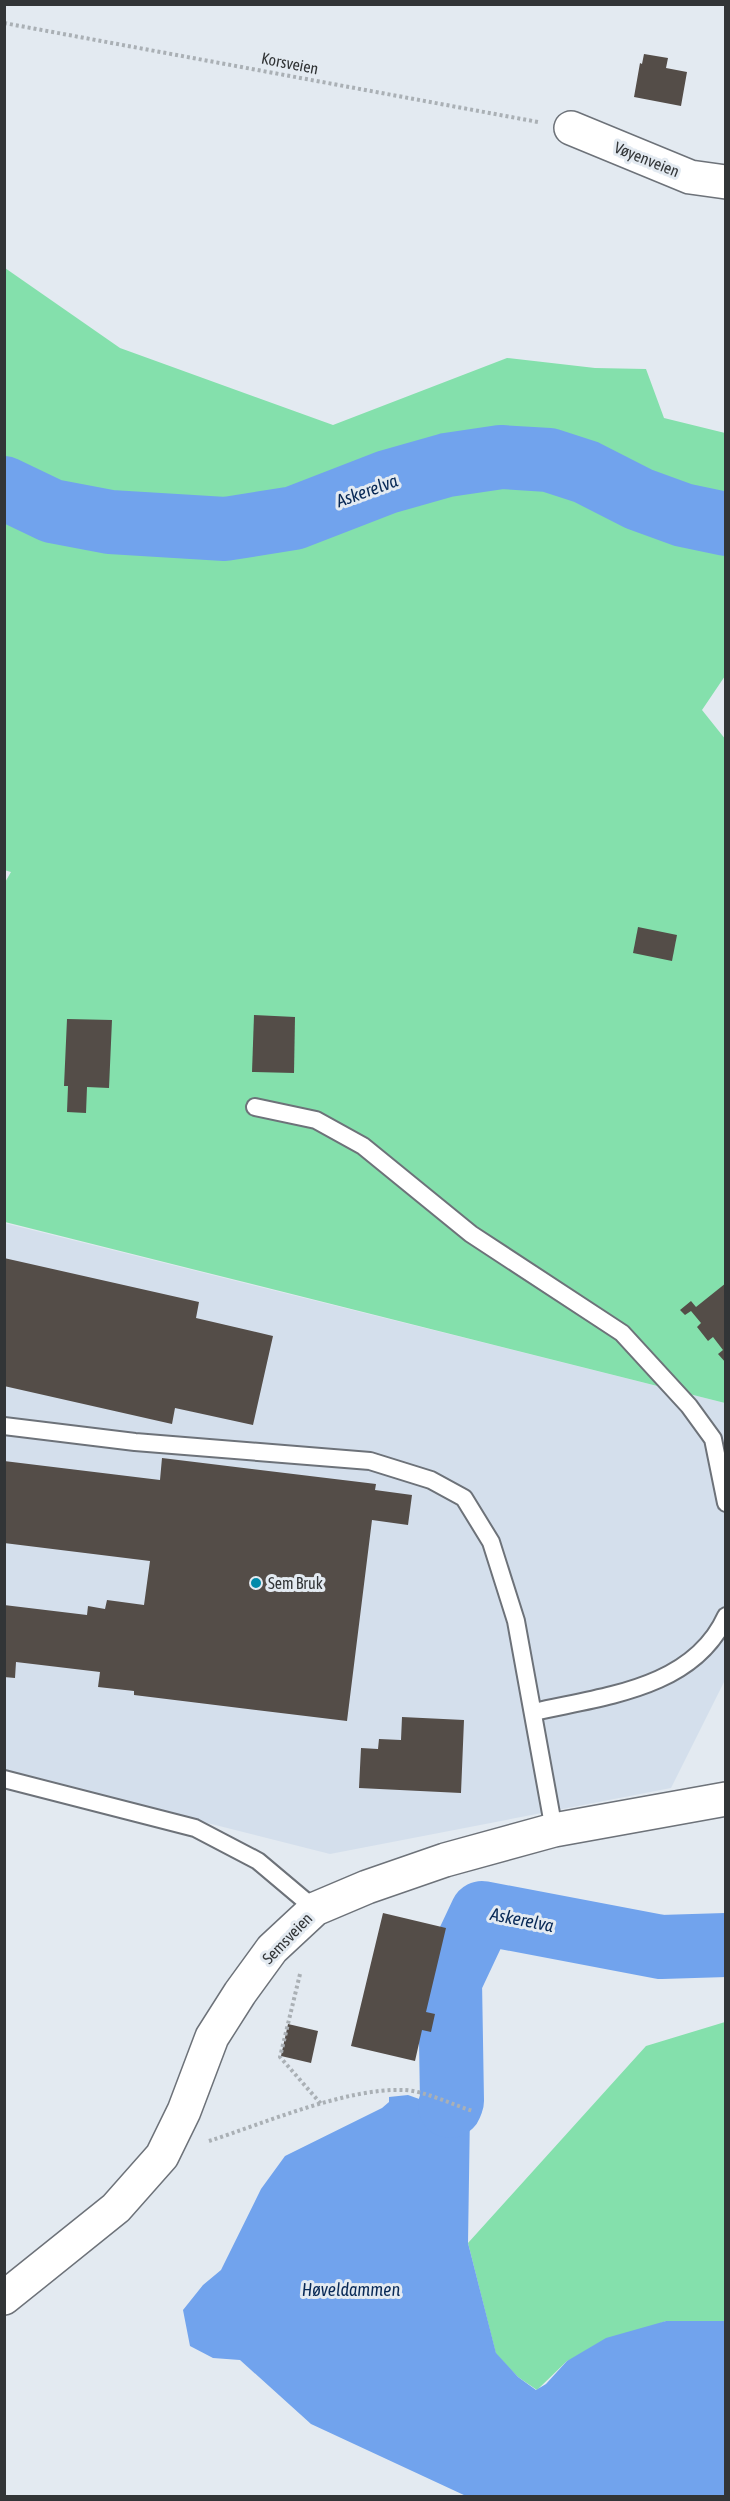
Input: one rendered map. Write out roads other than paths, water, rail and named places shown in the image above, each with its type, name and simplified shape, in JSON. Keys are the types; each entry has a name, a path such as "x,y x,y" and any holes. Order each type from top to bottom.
{"main road":[{"name":"Vøyenveien","path":"571,128 690,177 726,182"},
{"name":"Semsveien","path":"4,2298 116,2208 162,2156 184,2111 212,2037 272,1949 315,1909 367,1887 445,1860 554,1830 726,1799"}],"lane":[{"path":"255,1107 316,1120 363,1146 471,1234 622,1333 689,1406 714,1439 726,1503"},
{"path":"4,1426 135,1442 370,1461 431,1480 464,1498 490,1542 516,1621 554,1830"},
{"path":"534,1712 643,1687 684,1666 718,1631 726,1616"},
{"path":"4,1779 195,1828 258,1862 315,1909"}],"water":[{"name":"Høveldammen","path":"408,2095 436,2105 439,2101 470,2112 468,2243 496,2353 518,2377 536,2390 546,2384 567,2361 606,2338 666,2321 725,2321 725,2496 466,2496 311,2424 240,2360 213,2358 190,2346 183,2310 203,2285 221,2270 261,2189 285,2156 382,2108 389,2102 389,2097"}],"waterway":[{"name":"Askerelva","path":"4,488 52,511 110,522 225,529 294,518 387,482 447,465 501,457 549,460 586,472 639,499 683,515 726,524"},
{"name":"Askerelva","path":"450,2106 452,2101 450,1981 482,1913 661,1947 726,1945"}],"place":[{"name":"Sem Bruk","path":"256,1583"}]}
